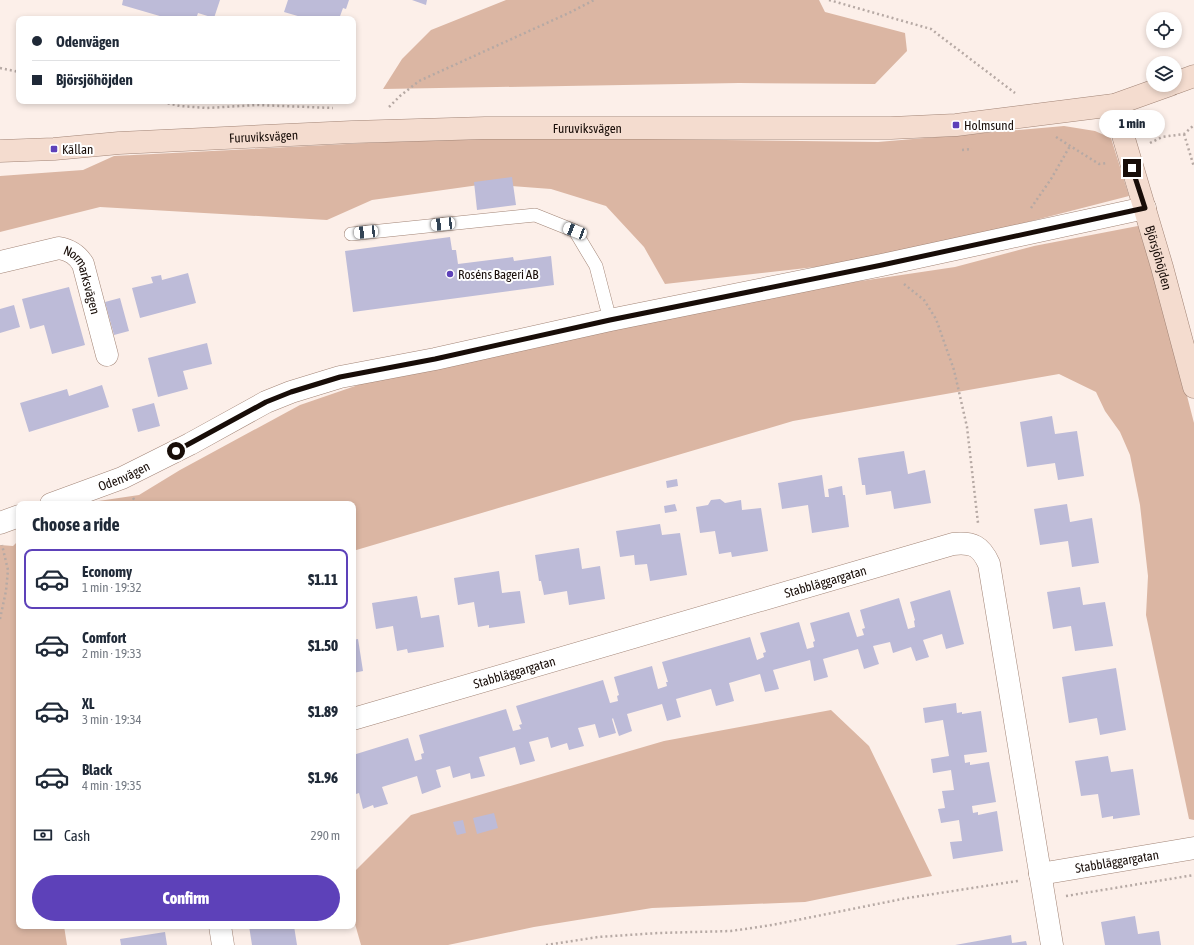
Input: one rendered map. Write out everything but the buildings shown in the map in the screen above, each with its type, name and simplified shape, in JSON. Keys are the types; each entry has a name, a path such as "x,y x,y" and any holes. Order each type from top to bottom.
{"main road":[{"path":"1182,80 1194,76"},
{"name":"Furuviksvägen","path":"0,151 158,141 352,132 485,128 892,128 956,125 1114,106 1151,92"},
{"name":"Björsjöhöjden","path":"1114,106 1162,267 1194,387"}],"street":[{"name":"Odenvägen","path":"59,501 122,478 190,444 266,402 291,392 340,377 435,359 610,320 882,265 1145,208"},
{"name":"Normarksvägen","path":"0,262 59,248 68,250 79,257 83,264 107,355"},
{"path":"0,523 16,517"},
{"name":"Stabbläggargatan","path":"356,718 953,544 965,543 974,545"},
{"path":"974,545 985,555 989,564 1052,945"},
{"name":"Stabbläggargatan","path":"1041,881 1194,848"},
{"path":"220,929 223,945"}],"lane":[{"path":"351,234 535,215 575,231 596,266 610,320"}],"path":[{"path":"386,110 400,96 418,82 594,0"},
{"path":"829,0 932,29 1016,94"},
{"path":"0,68 16,71"},
{"path":"1194,125 1184,134 1194,167"},
{"path":"1012,237 1051,179 1070,146"},
{"path":"882,265 924,300 936,319 954,370 967,427 978,524 974,545"},
{"path":"0,540 8,570 6,592 0,619"},
{"path":"546,945 598,937 658,933 730,931 772,925 907,898 1022,881 1041,881 1066,896 1194,875"}],"shaded area":[{"path":"506,0 819,0 825,12 905,33 907,51 875,84 739,83 383,89 402,59 431,30"},
{"path":"1064,126 1095,131 1111,138 1129,196 996,230 824,266 665,284 644,247 606,206 551,189 486,184 372,200 327,220 100,207 0,232 0,176 83,170 114,156 484,137 878,142"},
{"path":"1143,225 1194,423 1194,820 1189,819 1146,615 1148,576 1140,505 1130,455 1120,432 1105,411 1096,392 1059,374 793,421 356,550 356,501 98,501 139,495 180,470 300,405 364,383 814,288 955,267 1034,246"},
{"path":"16,543 16,929 64,929 67,945 0,945 0,545 13,546"},
{"path":"831,710 869,746 932,876 805,902 652,908 534,927 448,945 361,945 356,928 356,870 411,815 664,741"}],"place":[{"name":"Holmsund","path":"956,125"},
{"name":"Källan","path":"54,149"},
{"name":"Roséns Bageri AB","path":"450,274"}],"route":[{"path":"176,451 266,402 291,392 340,377 435,359 610,320 882,265 1145,208 1132,168"}]}
